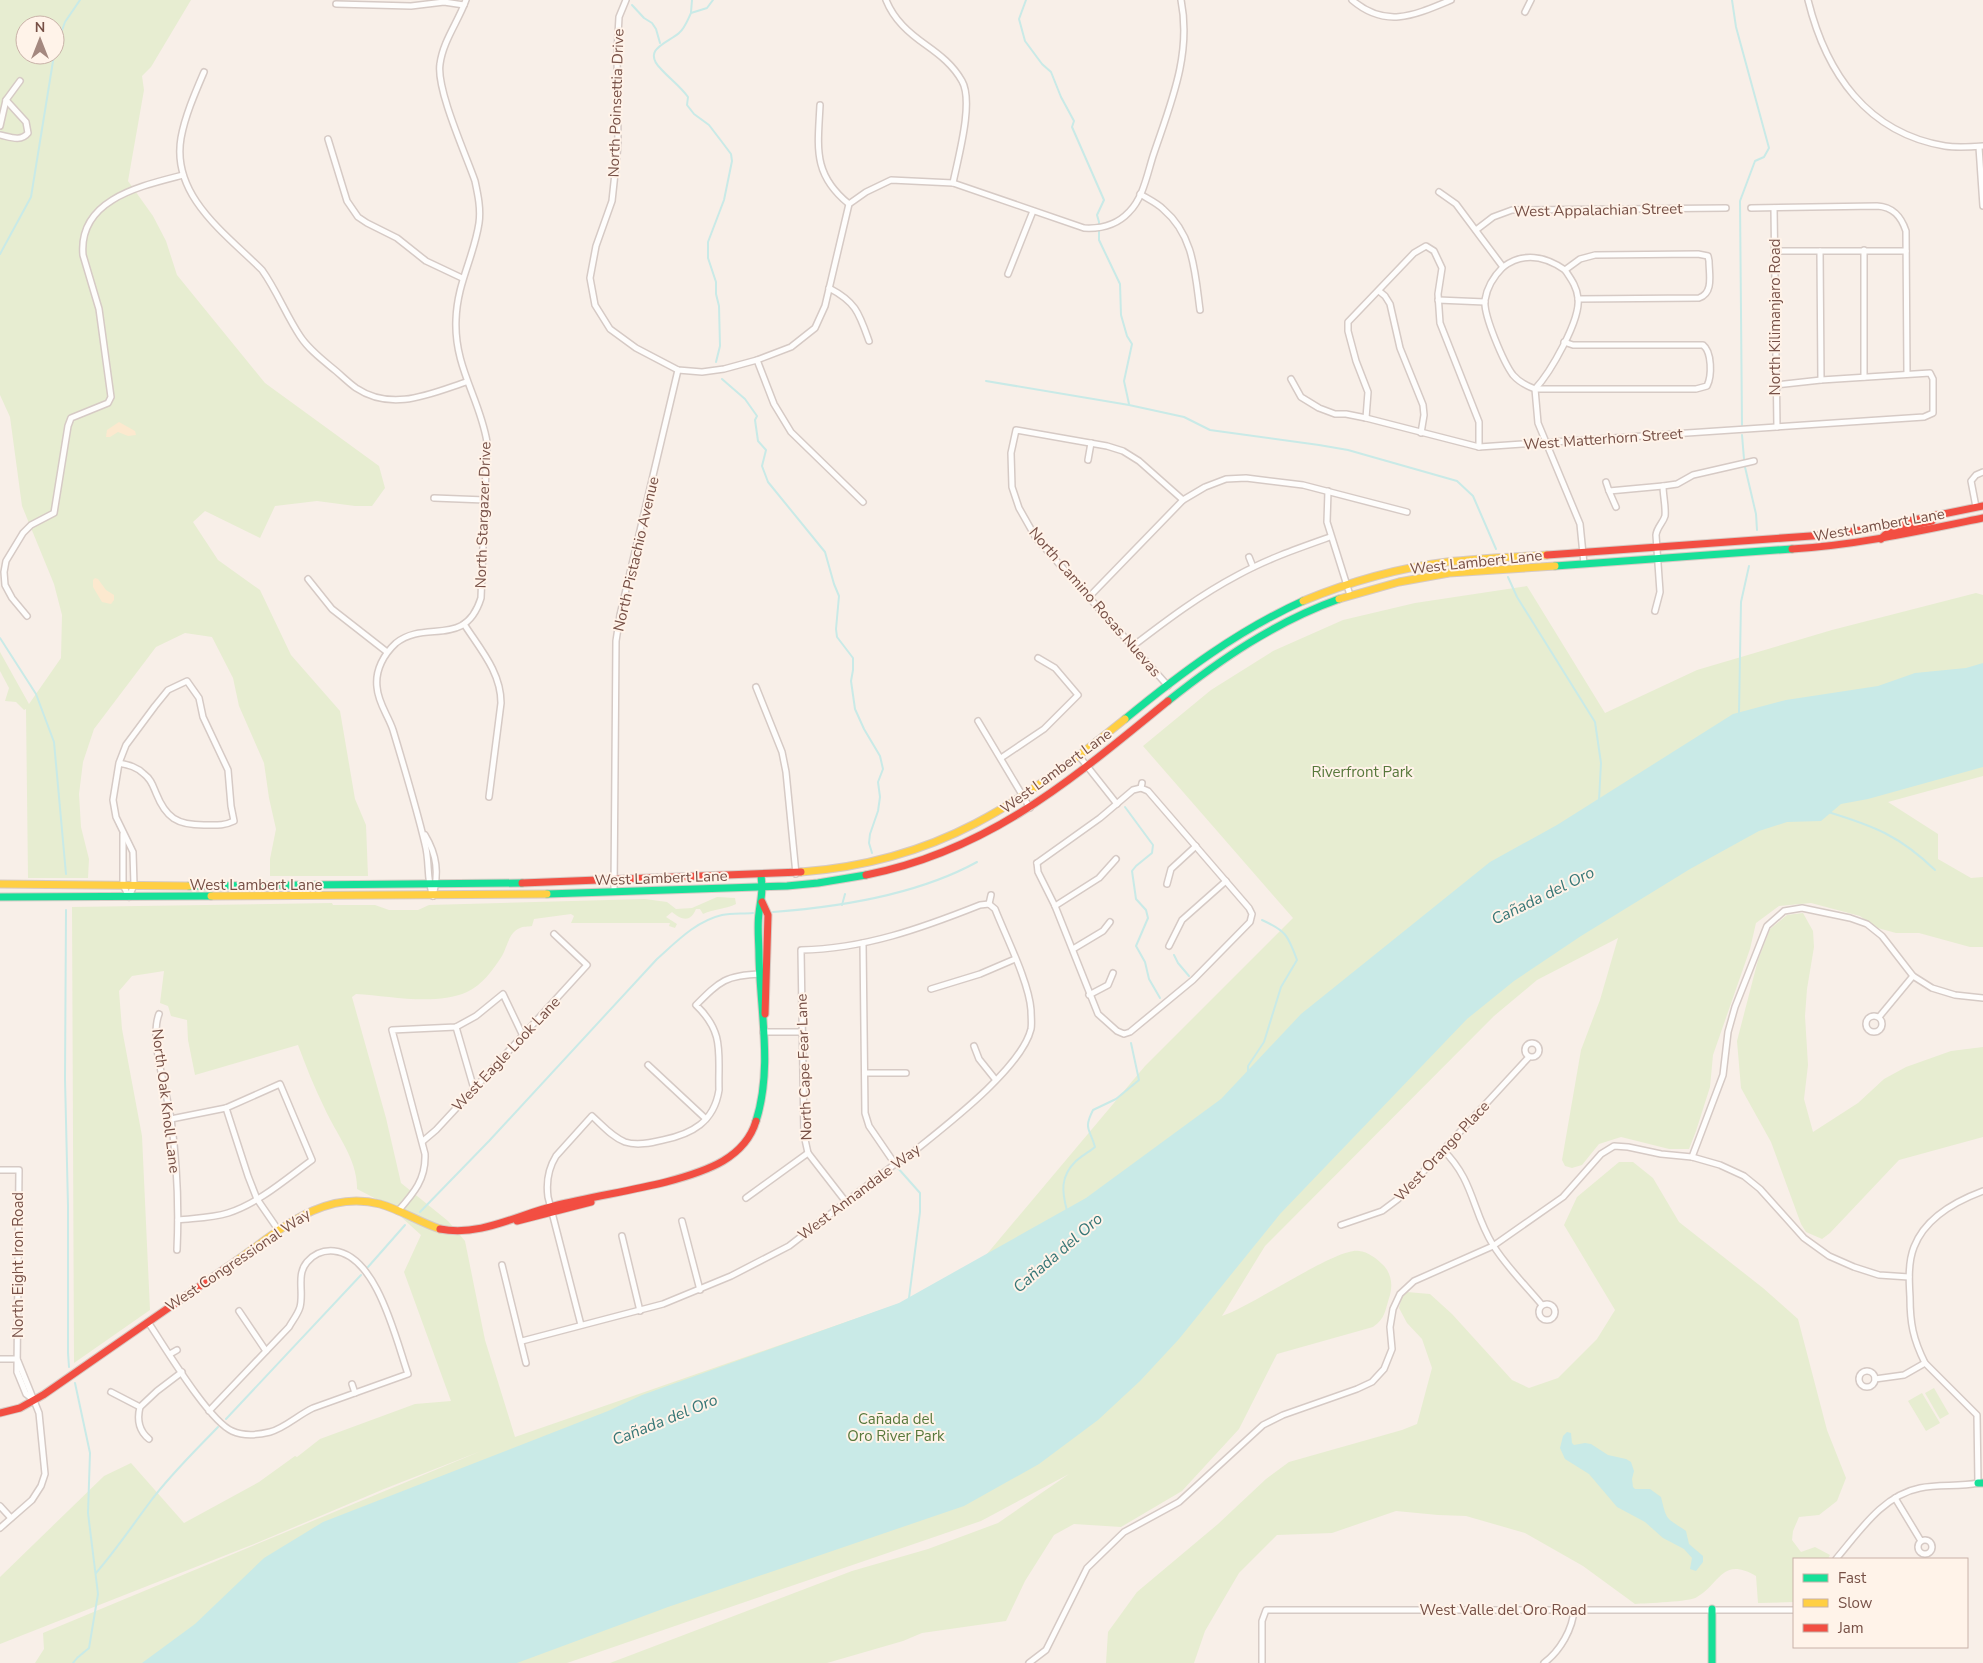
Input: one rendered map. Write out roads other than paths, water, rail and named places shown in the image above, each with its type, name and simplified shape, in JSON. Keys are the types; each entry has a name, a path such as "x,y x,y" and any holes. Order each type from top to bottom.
{"main road":[{"name":"West Lambert Lane","path":"0,884 432,884 796,874 848,868 910,852 969,829 1023,798 1214,650 1250,627 1303,600 1346,584 1385,573 1441,563 1839,534 1980,507"},
{"path":"1880,539 1889,531 1932,521 1936,515"},
{"name":"West Lambert Lane","path":"0,897 433,896 762,887 837,882 914,864 974,840 1030,808 1234,651 1295,617 1350,595 1396,583 1449,574 1826,547 1880,539 1983,518"},
{"name":"West Congressional Way","path":"0,1413 20,1408 34,1400 309,1211 336,1202 361,1200 398,1211 442,1229 464,1231 551,1210 580,1206 604,1197 706,1170 729,1158 740,1148 755,1126 761,1109 764,1085 763,974 760,911 762,902 761,875"},
{"path":"1712,1609 1712,1663"}],"street":[{"name":"North Poinsettia Drive","path":"626,0 619,17 617,44 618,145 612,201 596,246 590,278 595,305 610,329 636,348 678,370"},
{"path":"886,0 891,12 908,32 946,60 963,82 967,105 953,183"},
{"path":"678,370 702,372 757,360 791,347 815,328 825,306 830,288 849,204 866,192 891,180 953,183 1084,228 1099,229 1118,221 1129,213 1140,194 1180,78 1184,41 1181,0"},
{"path":"1352,0 1372,14 1395,18 1419,13 1452,0"},
{"path":"1525,12 1531,0"},
{"path":"1808,0 1823,44 1842,81 1865,109 1889,126 1919,140 1946,146 1981,146 1980,190 1983,206"},
{"path":"336,4 411,6 444,2 465,2"},
{"name":"North Stargazer Drive","path":"464,624 478,608 481,598 486,500 487,442 483,421 466,382 459,357 456,336 457,307 462,278 476,238 479,222 478,195 476,181 441,88 439,66 465,2"},
{"path":"204,72 194,97 182,138 180,150 183,176 195,200 262,270 271,282 301,338 315,354 356,388 368,395 397,401 417,398 466,382"},
{"path":"0,126 6,100 20,81"},
{"path":"0,135 18,139 23,138 28,133 26,122 6,100"},
{"path":"820,105 818,149 822,171 835,193 849,204"},
{"path":"328,139 347,201 358,217 396,238 426,261 462,278"},
{"path":"27,616 12,598 6,585 4,572 6,561 23,533 31,525 54,513 68,426 72,418 108,403 111,397 99,309 82,255 86,227 90,219 103,205 142,186 183,176"},
{"path":"1439,192 1456,204 1503,267"},
{"path":"1140,194 1164,209 1181,228 1189,245 1193,260 1200,310"},
{"path":"1751,208 1877,206 1893,211 1901,219 1906,231 1907,373 1776,384"},
{"name":"West Appalachian Street","path":"1476,230 1493,217 1512,210 1726,208"},
{"name":"North Kilimanjaro Road","path":"1774,208 1777,427"},
{"path":"1008,274 1033,212"},
{"path":"1366,418 1368,392 1356,361 1348,327 1350,319 1414,253 1426,246 1434,251 1442,268 1438,314 1442,333 1479,422 1479,447"},
{"path":"1864,250 1864,376"},
{"path":"1775,251 1906,251"},
{"path":"1820,251 1821,380"},
{"path":"1565,270 1580,259 1595,255 1698,254 1708,256 1709,291 1699,298 1578,299"},
{"path":"1564,342 1573,345 1699,344 1706,347 1709,352 1709,381 1707,386 1702,388 1535,389 1518,379 1510,370 1488,319 1485,302 1487,290 1492,280 1503,267 1515,259 1533,257 1555,263 1565,270 1574,283 1578,299 1577,314 1545,379 1535,389 1537,417 1577,513 1584,564"},
{"path":"830,288 846,297 860,314 869,341"},
{"path":"1379,291 1390,304 1400,348 1423,405 1424,415 1421,433"},
{"path":"1438,300 1485,302"},
{"path":"757,360 774,404 791,432 863,502"},
{"name":"North Pistachio Avenue","path":"614,892 616,641 620,615 678,370"},
{"name":"West Matterhorn Street","path":"1291,379 1301,397 1319,408 1335,414 1366,418 1479,447 1924,416 1933,413 1932,376 1925,372 1907,373"},
{"name":"North Camino Rosas Nuevas","path":"1091,443 1016,430 1010,453 1012,487 1019,508 1036,538 1168,686"},
{"path":"1088,460 1091,443 1123,451 1139,461 1184,500"},
{"path":"1609,491 1677,484 1693,475 1754,461"},
{"path":"1980,507 1971,481 1976,475 1983,472"},
{"path":"1089,596 1184,500 1205,487 1226,479 1246,478 1303,485 1407,512"},
{"path":"1606,482 1616,507"},
{"path":"1655,611 1660,592 1656,531 1665,514 1663,486"},
{"path":"1328,491 1326,516 1330,537 1350,595"},
{"path":"434,498 486,500"},
{"path":"1132,646 1187,605 1253,567 1330,537"},
{"path":"1249,556 1253,567"},
{"path":"308,579 332,609 387,652"},
{"path":"433,896 432,884 435,854 420,828 392,727 378,693 377,678 387,652 407,637 418,633 455,629 464,624 494,669 501,691 501,703 490,797"},
{"path":"1001,758 1044,729 1078,695 1055,668 1038,658"},
{"path":"120,763 135,767 145,774 152,783 167,814 176,821 194,825 219,826 234,821 228,770 203,718 199,698 186,681 168,690 155,706 126,745 120,763 113,800 116,817 133,852 134,885 129,897"},
{"path":"756,687 782,750 786,772 796,874"},
{"path":"978,722 1030,808"},
{"path":"1079,756 1117,804"},
{"path":"1141,786 1148,791 1254,913 1250,922 1193,980 1134,1029 1122,1034 1098,1014 1089,995 1073,949 1035,862 1100,818 1117,804 1133,790 1141,786"},
{"path":"123,834 123,885 129,897"},
{"path":"1167,884 1172,869 1196,846"},
{"path":"1055,906 1100,878 1116,859"},
{"path":"1169,946 1182,920 1226,881"},
{"path":"895,1164 869,1126 865,1113 863,943 908,932 980,905 989,904 990,895"},
{"name":"West Annandale Way","path":"522,1341 640,1311 700,1290 789,1246 895,1164 907,1157 972,1104 1016,1059 1031,1028 1031,1008 1028,992 1016,959 994,910 989,904"},
{"path":"1692,1157 1723,1075 1728,1032 1735,1007 1767,926 1784,911 1802,908 1850,918 1867,924 1882,936 1913,976 1932,988 1955,995 1983,998"},
{"path":"1073,949 1103,931 1110,922"},
{"name":"West Eagle Look Lane","path":"423,1141 436,1130 587,965 554,934"},
{"name":"North Cape Fear Lane","path":"846,1202 808,1152 804,1135 801,950 818,950 863,943"},
{"path":"931,989 980,974 1016,959"},
{"path":"1089,995 1108,985 1113,973"},
{"path":"581,1326 551,1210 547,1183 556,1156 592,1116 614,1137 624,1142 640,1144 681,1137 690,1133 706,1119 718,1098 718,1040 713,1024 696,1005 727,978 763,974"},
{"path":"1879,1017 1913,976"},
{"path":"398,1211 412,1196 423,1177 426,1164 423,1141 392,1030 456,1027 476,1016 503,994 523,1036"},
{"name":"North Oak Knoll Lane","path":"159,1014 156,1022 156,1040 171,1119 176,1162 177,1250"},
{"path":"456,1027 474,1089"},
{"path":"763,1032 802,1032"},
{"path":"974,1046 979,1060 996,1079"},
{"name":"West Orango Place","path":"1340,1225 1371,1215 1391,1205 1529,1057"},
{"path":"648,1065 706,1119"},
{"path":"866,1073 906,1073"},
{"path":"171,1119 226,1108 280,1084 312,1160 258,1200 229,1212 178,1220"},
{"path":"226,1108 248,1176 258,1200 279,1231"},
{"path":"1030,1663 1046,1650 1088,1568 1124,1532 1179,1502 1262,1425 1283,1415 1372,1382 1384,1370 1392,1349 1390,1327 1393,1310 1400,1294 1414,1281 1493,1246 1562,1197 1601,1154 1614,1146 1692,1157 1720,1165 1744,1176 1760,1189 1804,1238 1829,1256 1879,1275 1909,1277"},
{"path":"1443,1150 1454,1161 1468,1185 1479,1218 1493,1246 1542,1305"},
{"path":"746,1198 808,1152"},
{"name":"North Eight Iron Road","path":"0,1170 19,1170 17,1359 39,1413 45,1460 43,1483 32,1500 0,1528"},
{"path":"1837,1558 1881,1507 1895,1498 1918,1488 1981,1483 1981,1437 1977,1415 1925,1363 1914,1339 1910,1323 1909,1277 1914,1247 1927,1227 1944,1210 1965,1198 1983,1191"},
{"path":"682,1221 700,1290"},
{"path":"622,1236 640,1311"},
{"path":"348,1255 351,1249"},
{"path":"148,1322 209,1411 218,1422 232,1431 258,1434 276,1430 302,1413 408,1374 376,1286 364,1269 348,1255 340,1252 321,1252 312,1256 301,1272 300,1306 296,1316 266,1351 209,1411"},
{"path":"502,1265 526,1363"},
{"path":"239,1312 266,1351"},
{"path":"170,1354 177,1350"},
{"path":"0,1359 17,1359"},
{"path":"1875,1379 1904,1375 1925,1363"},
{"path":"149,1439 140,1428 140,1407 182,1372"},
{"path":"352,1384 355,1393"},
{"path":"111,1392 140,1407"},
{"path":"1895,1498 1921,1541"},
{"path":"0,1506 11,1518"},
{"path":"1544,1663 1561,1645 1574,1622 1574,1609"},
{"name":"West Valle del Oro Road","path":"1262,1663 1262,1622 1266,1610 1793,1610"}],"water":[{"name":"Cañada del Oro River Park","path":"1983,663 1983,767 1868,799 1841,804 1821,821 1787,822 1759,831 1690,869 1581,936 1514,981 1467,1019 1280,1214 1179,1339 1140,1381 1098,1420 1039,1464 964,1506 668,1607 517,1663 142,1663 195,1624 264,1558 323,1522 608,1411 642,1395 899,1303 1086,1198 1221,1099 1301,1014 1490,862 1557,825 1733,714 1786,700 1878,686 1915,673 1966,668"},
{"path":"1567,1432 1571,1433 1574,1445 1591,1444 1608,1455 1631,1462 1634,1471 1633,1487 1635,1489 1650,1489 1661,1497 1668,1518 1686,1531 1689,1544 1703,1556 1703,1562 1696,1571 1690,1569 1692,1558 1684,1549 1663,1538 1645,1522 1617,1507 1589,1474 1565,1459 1560,1448 1563,1436"}],"waterway":[{"path":"65,22 80,0"},
{"path":"691,12 692,0"},
{"path":"713,0 707,8 691,13 681,31 658,47 654,56 661,69 688,97 687,105 694,114 709,125 731,154 732,161 724,200 708,242 708,258 716,282 719,306 720,346 716,362"},
{"path":"1026,0 1019,19 1025,41 1042,64 1051,72 1061,97 1074,121 1072,127 1104,200 1097,215 1099,240 1120,284 1121,315 1127,336 1132,344 1124,381 1129,404"},
{"path":"1732,0 1736,27 1769,148 1764,157 1755,161 1740,201 1742,425"},
{"path":"632,5 644,18 652,23 660,43"},
{"path":"0,254 31,197 52,65"},
{"path":"722,379 745,399 757,416 755,420 758,441 766,450 762,466 768,482 825,552 839,596 837,637 853,658 851,681 855,709 880,756 883,769 878,782 880,797 878,811 870,834 869,843 872,853"},
{"path":"986,381 1129,405 1184,417 1210,430 1348,450 1457,481 1473,496 1496,549"},
{"path":"1742,435 1744,459"},
{"path":"1745,467 1756,514 1757,530"},
{"path":"1739,713 1741,602 1749,566"},
{"path":"1508,577 1517,597 1595,722 1601,763 1599,800"},
{"path":"0,638 36,694 54,742 66,874"},
{"path":"1125,807 1153,845 1152,853 1132,871 1136,899 1146,910 1148,918 1136,946 1145,962 1149,979 1160,998"},
{"path":"1828,812 1859,822 1898,840 1935,870"},
{"path":"773,912 825,907 878,898 929,883 977,862"},
{"path":"842,905 845,894"},
{"path":"66,910 65,1079 69,1367"},
{"path":"420,1212 489,1141 657,959 687,933 704,922 726,914 753,913"},
{"path":"1248,1071 1248,1066 1264,1042 1281,987 1297,960 1285,935 1276,927 1262,920"},
{"path":"1174,955 1189,976"},
{"path":"1067,1211 1063,1191 1067,1173 1075,1162 1095,1147 1088,1129 1088,1122 1093,1110 1116,1099 1139,1080 1131,1043"},
{"path":"897,1167 920,1193 920,1212 909,1298"},
{"path":"368,1267 405,1225"},
{"path":"226,1419 361,1275"},
{"path":"73,1663 89,1648 98,1594 88,1513 90,1453 75,1383"},
{"path":"96,1573 166,1482 218,1427"}],"park label":[{"name":"Riverfront Park","path":"1362,772"}],"water label":[{"name":"Cañada del Oro","path":"1543,896"},
{"name":"Cañada del Oro","path":"1058,1253"},
{"name":"Cañada del Oro","path":"665,1420"}]}
